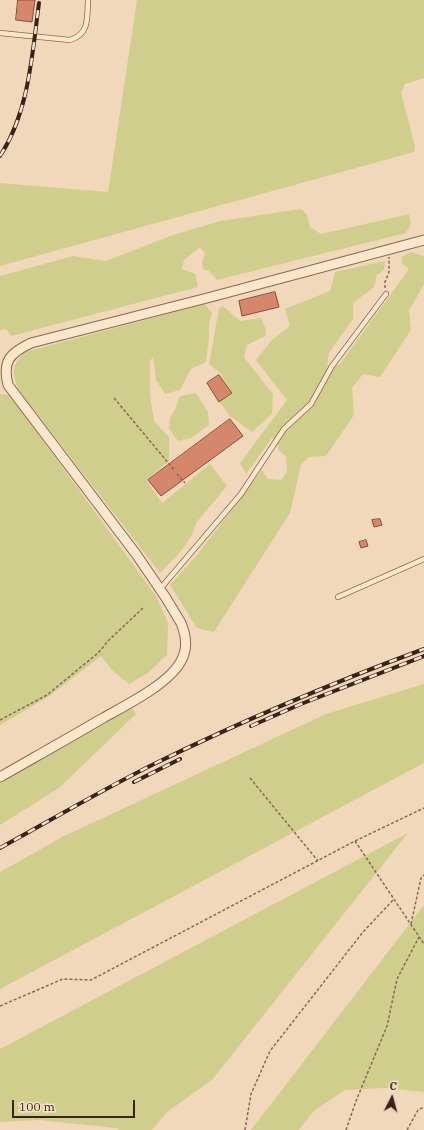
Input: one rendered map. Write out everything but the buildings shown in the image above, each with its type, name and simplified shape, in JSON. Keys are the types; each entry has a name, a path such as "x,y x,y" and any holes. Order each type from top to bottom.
{"street":[{"path":"0,777 166,679 178,667 185,653 186,645 184,631 176,613 160,589 136,554 8,385 2,371 10,357 21,348 31,343 424,240"}],"lane":[{"path":"0,33 70,40 76,38 82,34 85,29 88,0"},
{"path":"160,589 241,494 284,429 311,404 332,366 386,294"},
{"path":"338,597 424,559"}],"path":[{"path":"386,294 385,282 389,272 388,250"},
{"path":"114,398 175,471"},
{"path":"177,474 185,483"},
{"path":"0,720 47,694 98,653 143,608"},
{"path":"250,778 318,861"},
{"path":"0,1006 63,979 91,980 355,841 424,808"},
{"path":"355,841 424,944"},
{"path":"411,924 421,878 424,875"},
{"path":"245,1130 251,1094 270,1051 363,932 394,899"},
{"path":"346,1130 356,1101 388,1026 398,979 419,937"},
{"path":"407,1130 418,1110 424,1107"}],"shaded area":[{"path":"137,0 424,0 424,78 405,84 401,93 415,146 414,152 0,266 0,183 108,192"},
{"path":"301,209 307,214 310,227 321,234 409,214 411,224 406,233 217,280 209,271 203,269 202,261 205,254 200,247 184,260 182,269 195,274 198,287 11,336 6,329 0,330 0,276 73,256 106,261 170,236 220,221"},
{"path":"411,252 424,256 424,284 409,311 411,330 380,377 363,374 352,388 354,415 326,456 309,457 301,465 290,513 214,632 197,628 170,585 197,555 262,470 268,479 281,480 287,472 286,457 278,449 278,442 272,438 246,474 240,463 287,400 256,360 272,340 290,326 285,309 330,291 335,272 385,261 384,270 377,275 374,287 353,303 353,319 329,353 327,369 340,364 409,269 402,263 402,257"},
{"path":"205,304 212,313 209,323 206,362 191,369 180,390 165,394 156,380 153,357 150,361 150,395 154,421 169,437 169,461 146,480 162,503 210,464 227,486 196,523 191,537 186,544 160,573 20,392 15,381 14,371 17,362 25,352"},
{"path":"223,306 240,321 261,318 266,330 265,336 247,345 244,357 273,394 272,414 252,432 230,416 220,402 233,393 220,373 209,364 219,308"},
{"path":"196,393 208,412 209,425 191,438 178,441 169,429 170,417 175,410 180,396"},
{"path":"0,394 10,395 156,596 168,623 167,655 148,673 129,684 112,670 101,656 48,697 0,725"},
{"path":"424,684 424,763 0,989 0,872 62,837 326,714"},
{"path":"132,708 136,714 59,788 0,825 0,783"},
{"path":"408,833 212,1080 167,1112 152,1130 119,1130 116,1128 40,1120 0,1122 0,1049"},
{"path":"424,905 424,1092 384,1088 345,1090 314,1111 299,1130 251,1130"}],"railway":[{"path":"0,156 10,139 23,102 28,82 39,3"},
{"path":"0,848 115,784 187,748 355,675 424,649"},
{"path":"251,726 301,704 424,656"},
{"path":"134,782 180,759"}]}
